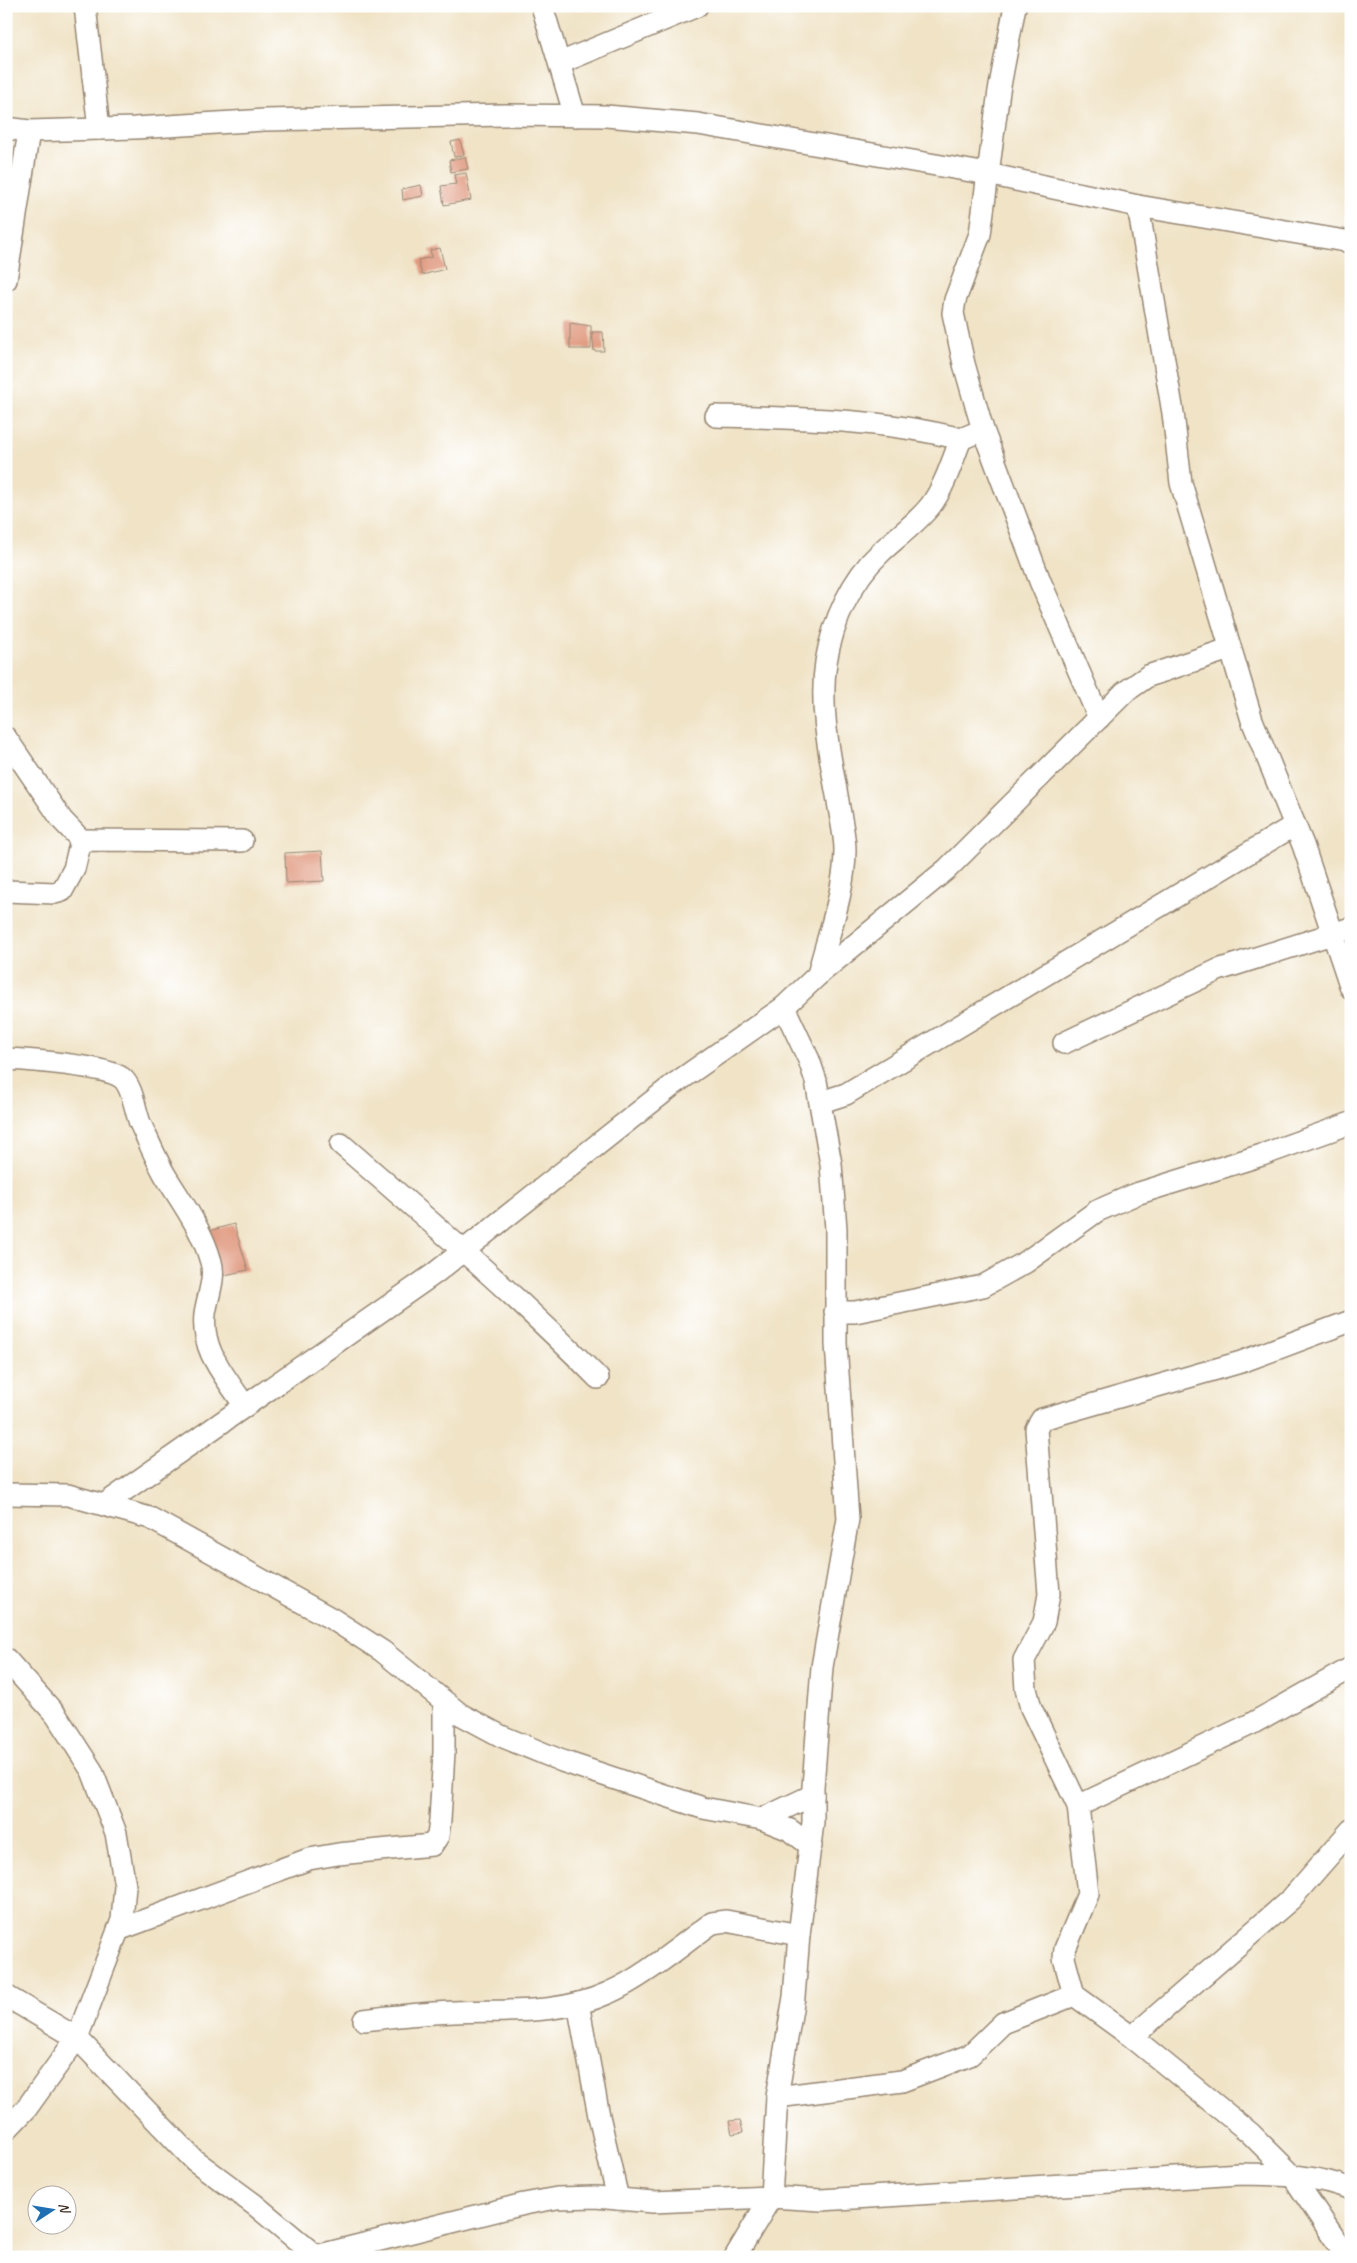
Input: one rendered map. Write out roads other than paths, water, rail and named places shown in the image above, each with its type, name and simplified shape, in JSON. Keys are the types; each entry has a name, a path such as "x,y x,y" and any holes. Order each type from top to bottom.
{"street":[{"path":"85,6 99,129"},
{"path":"542,6 575,116"},
{"path":"560,63 697,6"},
{"path":"1014,6 999,91 980,234 955,300 953,313 964,364 983,430 1033,563 1099,718"},
{"path":"6,128 29,131 265,120 505,115 654,119 698,124 988,174 1138,206 1351,242"},
{"path":"6,280 29,131"},
{"path":"1138,206 1173,413 1182,483 1229,649 1252,720 1295,825 1342,930 1351,988"},
{"path":"716,416 814,419 889,427 961,439 983,430"},
{"path":"818,975 844,879 845,848 829,751 824,701 826,661 841,610 856,581 880,553 916,521 931,504 942,485 961,439"},
{"path":"105,1504 434,1274 673,1085 784,1007 818,975 947,869 1118,698 1148,676 1229,649"},
{"path":"6,738 62,820 80,840 242,841"},
{"path":"821,1102 846,1094 1295,825"},
{"path":"6,891 55,893 62,891 74,869 80,840"},
{"path":"1064,1043 1218,970 1342,930"},
{"path":"735,2257 771,2197 777,2097 794,1996 799,1935 811,1846 822,1667 848,1519 835,1312 835,1220 831,1164 821,1102 809,1060 784,1007"},
{"path":"6,1059 36,1060 74,1066 122,1078 164,1174 192,1216 212,1262 204,1333 208,1350 244,1405"},
{"path":"835,1312 855,1312 983,1286 1026,1262 1097,1211 1136,1194 1262,1155 1351,1123"},
{"path":"341,1144 465,1250 547,1326 598,1378"},
{"path":"1346,2257 1292,2175 1250,2133 1132,2037 1074,1995 1064,1958 1065,1949 1088,1894 1078,1806 1031,1708 1026,1689 1024,1660 1044,1622 1049,1594 1036,1429 1042,1419 1241,1362 1351,1321"},
{"path":"6,1494 68,1495 150,1518 334,1620 382,1652 444,1703 501,1736 562,1761 704,1808 762,1818 790,1830 811,1846"},
{"path":"6,1659 56,1715 92,1770 116,1833 125,1886 122,1920 77,2038 26,2109 6,2130"},
{"path":"1078,1806 1251,1724 1351,1668"},
{"path":"118,1930 309,1859 338,1854 432,1845 438,1836 440,1820 444,1752 444,1703"},
{"path":"762,1818 813,1795"},
{"path":"1132,2037 1291,1899 1351,1830"},
{"path":"364,2020 427,2013 540,2010 578,2003 607,1994 637,1978 712,1924 726,1922 799,1935"},
{"path":"777,2097 902,2081 970,2056 1004,2024 1074,1995"},
{"path":"6,1996 77,2038 194,2160 255,2205 315,2256 524,2204 557,2198 618,2199 653,2202 771,2197 822,2200 1022,2186 1110,2183 1184,2176 1292,2175 1326,2180 1351,2189"},
{"path":"578,2003 599,2116 618,2199"}]}
